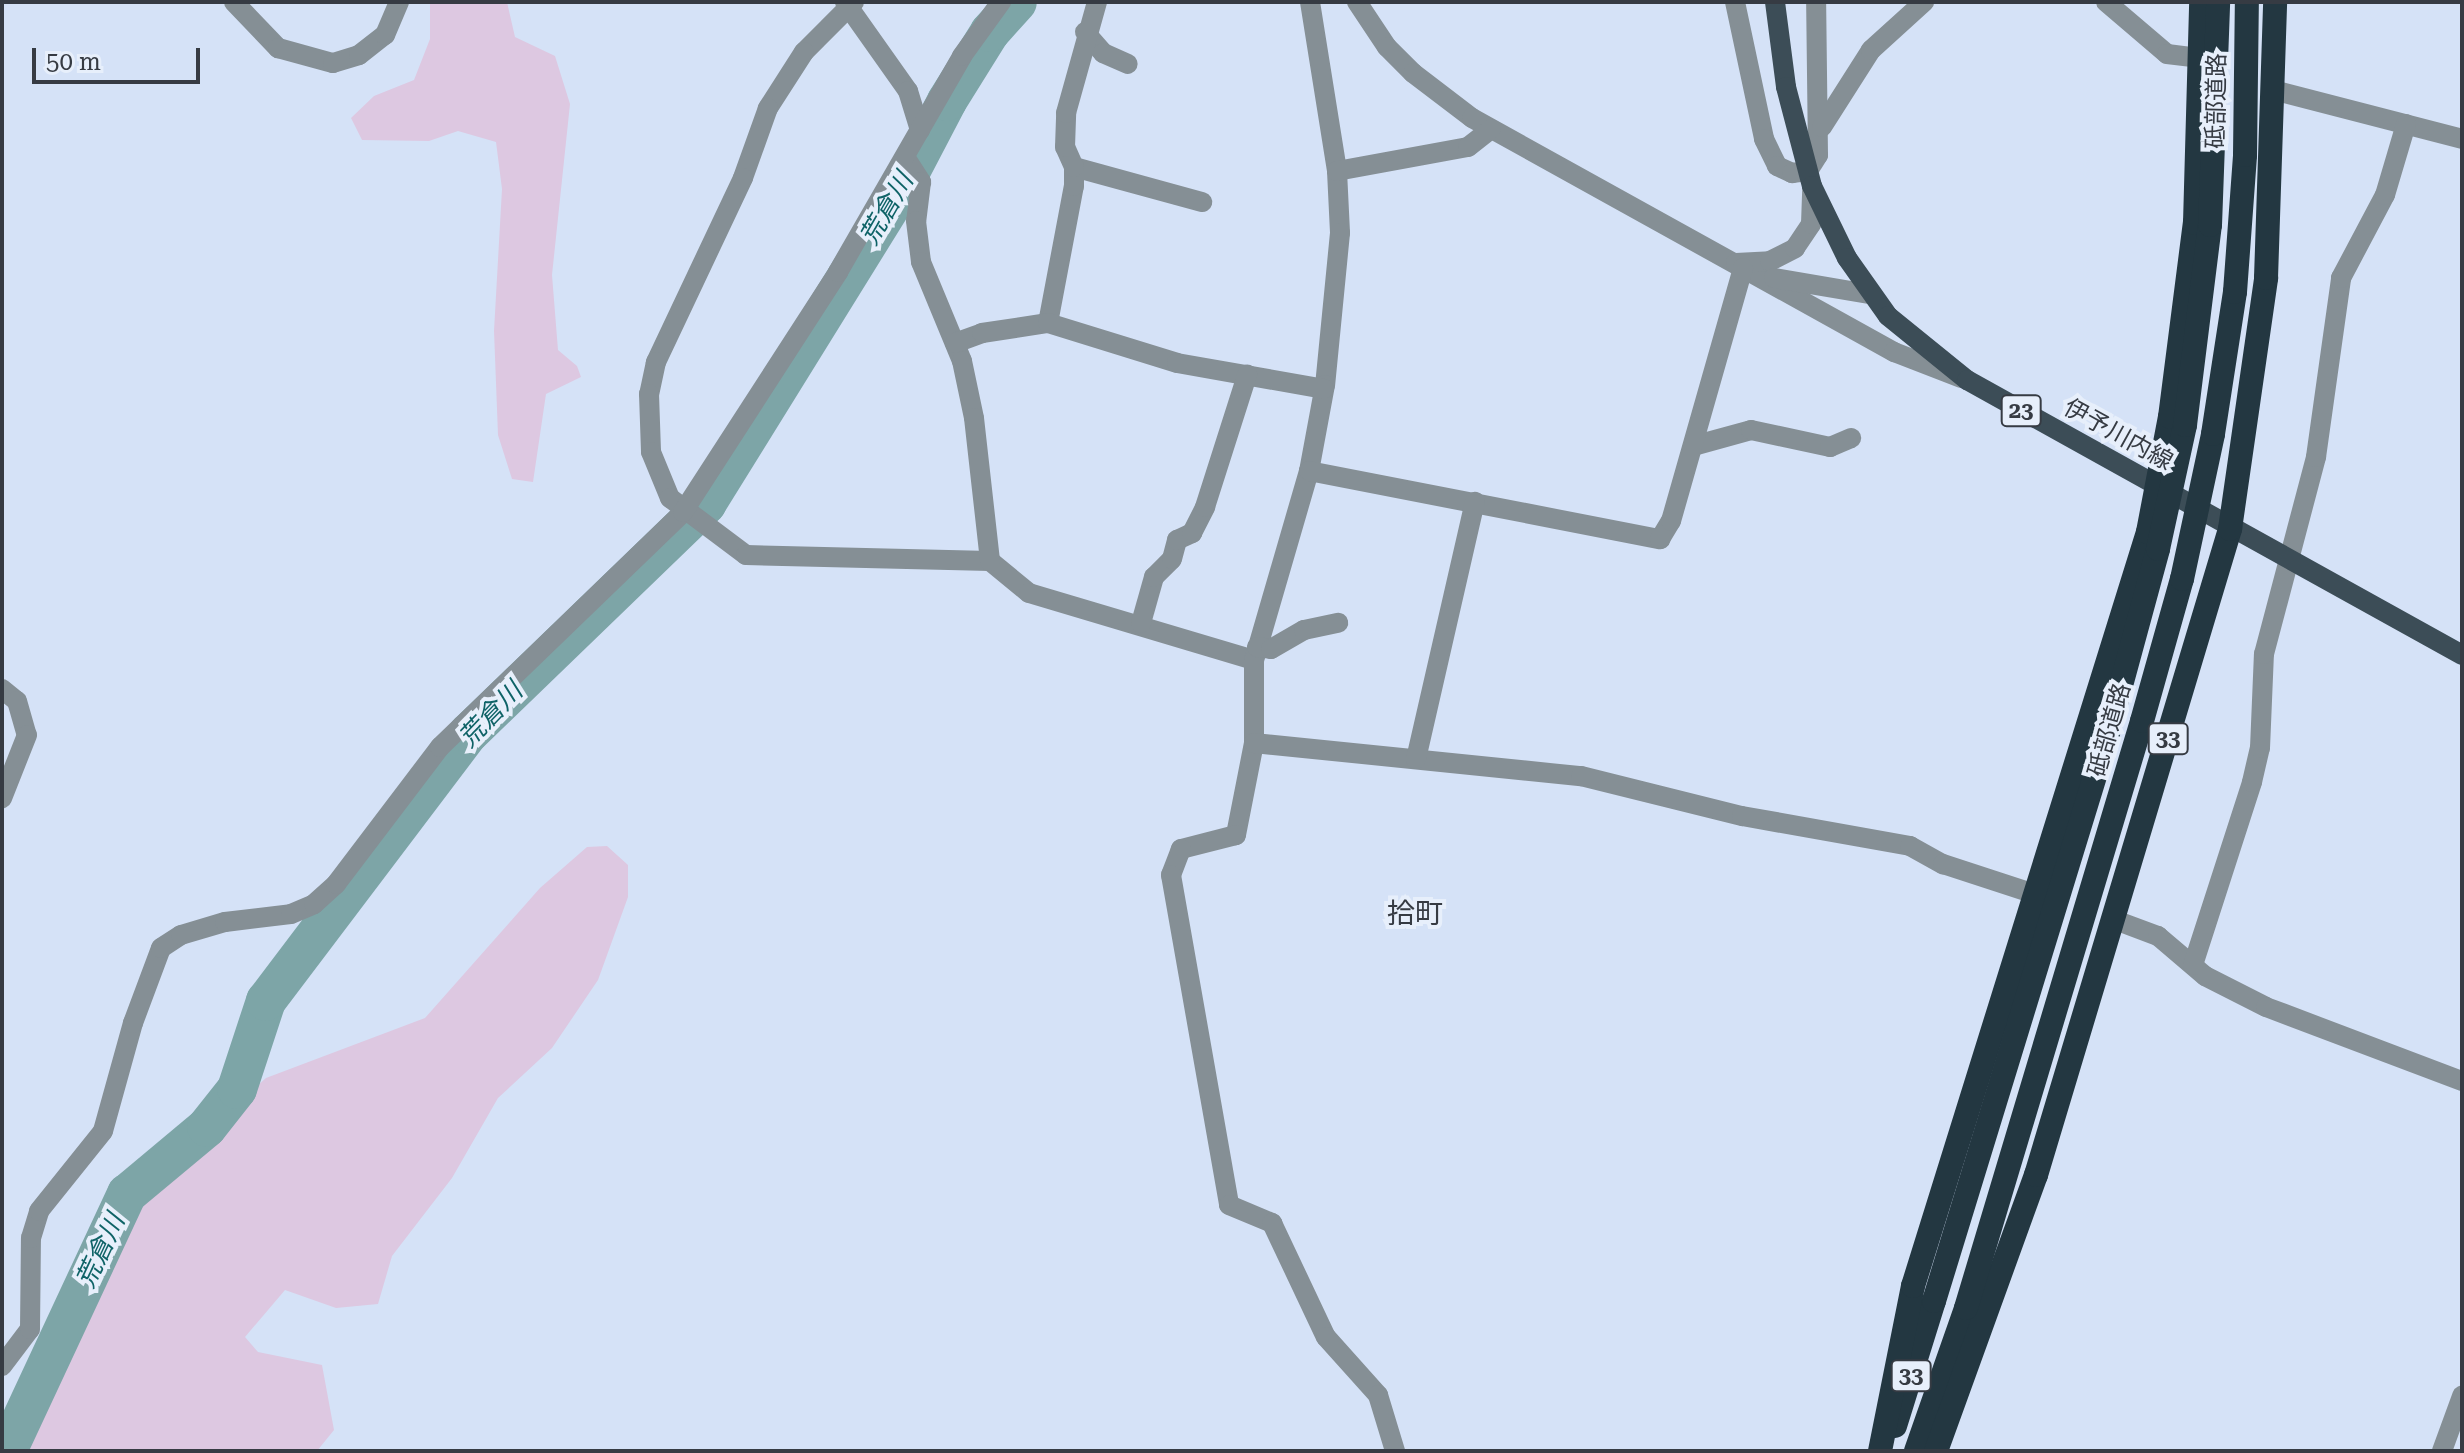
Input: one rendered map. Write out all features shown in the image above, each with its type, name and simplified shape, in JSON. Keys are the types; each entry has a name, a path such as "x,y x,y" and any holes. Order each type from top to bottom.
{"highway":[{"name":"33","path":"1880,1451 1913,1286 2138,571 2157,487 2193,238 2201,2"},
{"name":"砥部道路","path":"1887,1451 2107,737 2171,487 2185,425 2210,225 2218,2"},
{"name":"砥部道路","path":"1916,1451 1966,1308 2182,579 2213,434 2235,292 2245,155 2247,2"},
{"name":"33","path":"1936,1451 1990,1313 2115,920 2230,529 2266,278 2275,2"},
{"path":"2038,895 2115,920"}],"main road":[{"name":"伊予川内線","path":"1775,2 1786,87 1810,179 1869,294 1926,351 1967,380 2230,529 2462,655"}],"street":[{"path":"234,2 278,48 333,63 359,55 385,35 399,2"},
{"path":"2,1366 30,1329 31,1238 39,1211 103,1131 137,1011 161,948 211,926 291,914 314,904 336,884 440,747 683,512 756,403 905,157 962,56 1001,2"},
{"path":"1048,323 1074,167 1065,147 1066,113 1085,32 1097,2"},
{"path":"1310,2 1337,171 1339,277 1324,389 1309,471 1256,654 1254,743 1236,835 1181,849 1171,875 1229,1205 1272,1223 1326,1337 1378,1395 1395,1451"},
{"path":"1357,2 1387,47 1413,73 1491,129 1894,352 1967,380"},
{"path":"1735,2 1764,139 1777,166 1810,179"},
{"path":"1744,269 1770,261 1795,248 1814,214 1810,179 1818,155 1820,131 1816,2"},
{"path":"1820,131 1871,50 1924,2"},
{"path":"2106,2 2167,54 2201,58"},
{"path":"920,130 908,91 849,3 804,52 768,108 743,178 656,362 649,394 651,452 659,479 683,512 746,555 990,561 1029,593 1256,654 1304,630 1338,623"},
{"path":"1085,32 1103,53 1128,64"},
{"path":"2273,90 2462,139"},
{"path":"2193,965 2260,748 2264,654 2323,422 2344,264 2385,195 2406,124"},
{"path":"1337,171 1468,147 1491,129"},
{"path":"905,157 921,182 916,221 921,262 955,343 974,418 990,561"},
{"path":"1074,167 1202,202"},
{"path":"1744,269 1869,294"},
{"path":"1309,471 1660,539 1671,521 1744,269"},
{"path":"955,343 982,333 1048,323 1114,347 1324,389"},
{"path":"1141,623 1154,577 1172,559 1177,540 1192,533 1205,507 1247,375"},
{"path":"1693,446 1751,430 1830,447 1851,438"},
{"path":"1416,759 1475,502"},
{"path":"2,689 17,701 27,735 2,798"},
{"path":"1254,743 1581,776 1742,816 1910,846 1943,864 2038,895"},
{"path":"2115,920 2158,936 2193,965 2266,1007 2462,1081"},
{"path":"2442,1451 2462,1396"}],"shaded area":[{"path":"430,2 507,2 515,37 555,56 570,104 552,275 558,350 577,366 581,377 546,394 533,482 512,479 498,435 494,331 502,189 496,142 458,131 429,141 362,140 351,118 374,96 414,80 430,39"},
{"path":"607,846 628,865 628,897 598,980 552,1048 498,1098 452,1178 392,1256 378,1304 336,1308 285,1290 245,1337 258,1352 322,1365 334,1430 317,1451 2,1451 2,1425 57,1343 112,1232 190,1146 266,1078 425,1018 540,888 587,847"}],"waterway":[{"name":"荒倉川","path":"7,1451 127,1194 207,1127 237,1089 266,1001 469,733 706,504 899,193 947,101 990,32 1017,2"}],"district":[{"name":"拾町","path":"1415,914"}]}
